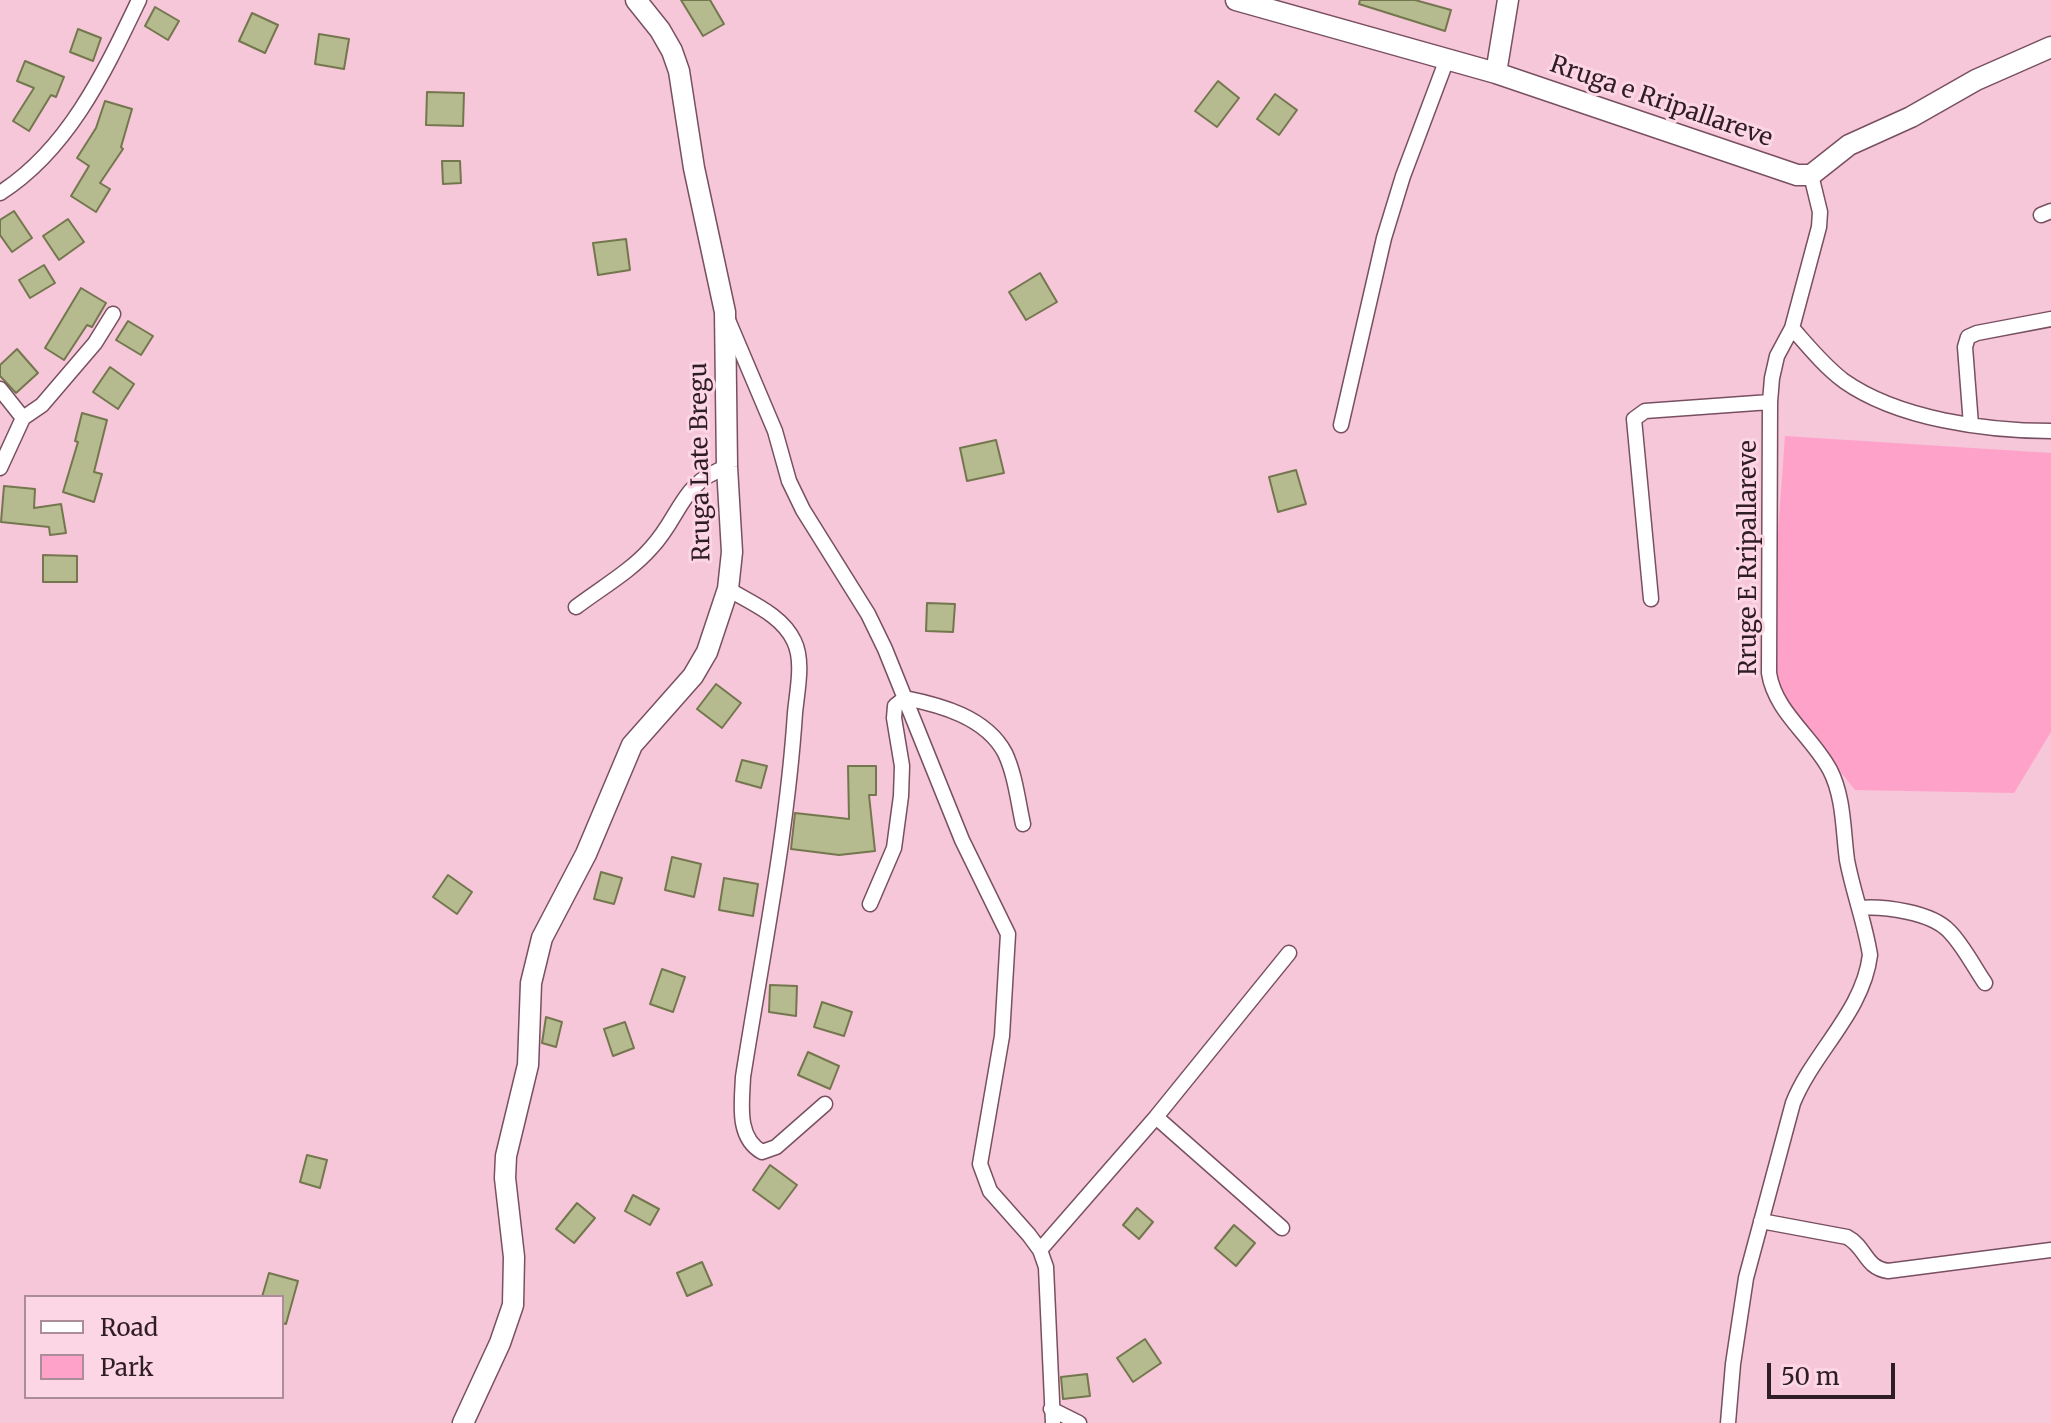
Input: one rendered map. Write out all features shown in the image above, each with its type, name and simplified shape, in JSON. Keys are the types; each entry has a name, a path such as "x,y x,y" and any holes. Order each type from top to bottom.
{"main road":[{"name":"Rruga Late Bregu","path":"463,1423 500,1343 513,1305 514,1257 505,1178 506,1156 528,1065 531,983 542,938 586,854 632,745 693,676 707,652 728,589 732,522 727,467 725,312 694,168 679,71 660,30 636,0"},
{"name":"Rruga e Rripallareve","path":"1236,0 1496,73 1789,173 1811,175"},
{"path":"1496,73 1508,0"},
{"path":"1811,175 1849,145 1911,117 1976,80 2051,47"}],"street":[{"path":"0,193 40,162 69,127 93,91 139,0"},
{"path":"1341,425 1384,238 1403,176 1447,59"},
{"path":"1811,175 1820,212 1819,227 1792,328 1822,362 1866,395 1922,414 1971,425 2051,431"},
{"path":"725,312 770,419 789,481 803,510 868,614 962,840 1008,934 1002,1036 980,1164 990,1191 1040,1250 1049,1288 1052,1416 1079,1423"},
{"path":"0,468 23,418 42,405 95,343 113,314"},
{"path":"1971,425 1965,347 1968,337 2051,319"},
{"name":"Rruge E Rripallareve","path":"1728,1423 1746,1278 1799,1087 1849,1012 1868,970 1870,955 1848,861 1837,788 1830,771 1779,702 1771,688 1769,673 1770,402 1777,356 1792,328"},
{"path":"0,389 23,418"},
{"path":"1651,599 1634,419 1645,411 1770,402"},
{"path":"576,607 640,560 654,546 691,487 704,477 727,467"},
{"path":"728,589 787,627 796,644 799,663 792,762 743,1077 743,1130 751,1146 762,1152 776,1147 825,1104"},
{"path":"905,698 944,707 965,717 998,742 1010,767 1023,824"},
{"path":"870,904 894,848 902,766 894,718 895,706 905,698"},
{"path":"1859,908 1902,911 1935,921 1949,930 1985,983"},
{"path":"1040,1250 1156,1117 1289,953"},
{"path":"1156,1117 1282,1228"},
{"path":"1761,1221 1847,1237 1856,1241 1868,1263 1877,1270 2051,1250"}],"green space":[{"path":"1785,436 2051,453 2051,732 2014,793 1855,790 1777,692 1778,532"}],"building":[{"path":"681,0 710,0 724,24 703,36"},
{"path":"1360,0 1415,0 1451,10 1445,31 1359,4"},
{"path":"155,7 179,21 168,40 145,26"},
{"path":"252,13 278,25 265,53 239,41"},
{"path":"78,29 101,38 93,61 70,52"},
{"path":"319,34 349,39 344,69 315,64"},
{"path":"25,61 64,77 56,97 51,95 29,131 13,121 34,88 17,81"},
{"path":"1218,81 1239,98 1217,127 1195,111"},
{"path":"427,92 464,93 463,126 426,125"},
{"path":"1275,94 1297,110 1279,135 1257,119"},
{"path":"105,101 132,109 123,149 100,183 110,189 96,212 71,196 89,166 77,158 96,128"},
{"path":"442,161 460,161 461,183 443,184"},
{"path":"14,211 32,238 12,252 0,235 0,220"},
{"path":"68,219 84,242 59,260 43,236"},
{"path":"626,239 630,270 598,275 593,243"},
{"path":"44,265 55,283 30,298 19,280"},
{"path":"1040,273 1057,302 1026,320 1009,292"},
{"path":"81,288 106,303 92,327 87,325 64,360 45,348"},
{"path":"128,321 153,336 141,355 116,340"},
{"path":"17,349 38,373 16,393 0,376 0,365"},
{"path":"110,367 134,384 118,409 93,392"},
{"path":"82,413 107,420 94,472 102,474 94,502 63,492 78,442 75,441"},
{"path":"996,440 1004,473 967,481 960,448"},
{"path":"1296,470 1306,504 1278,512 1269,477"},
{"path":"4,486 35,489 34,508 61,504 66,533 50,535 49,527 1,522"},
{"path":"43,555 77,556 77,582 43,582"},
{"path":"927,603 955,604 953,632 926,631"},
{"path":"716,684 741,703 722,728 697,709"},
{"path":"742,760 767,766 761,788 736,781"},
{"path":"848,766 876,766 876,795 869,795 875,851 839,855 791,849 795,813 849,819"},
{"path":"672,857 701,864 694,897 665,890"},
{"path":"601,872 622,878 614,904 594,899"},
{"path":"448,875 472,892 457,914 433,897"},
{"path":"724,878 758,884 753,916 719,910"},
{"path":"662,969 685,977 673,1012 650,1004"},
{"path":"770,985 797,986 796,1016 769,1012"},
{"path":"822,1002 852,1012 844,1036 814,1027"},
{"path":"546,1017 562,1022 556,1047 542,1043"},
{"path":"625,1022 634,1048 613,1056 604,1029"},
{"path":"808,1052 839,1066 830,1089 798,1075"},
{"path":"307,1155 327,1160 320,1188 300,1182"},
{"path":"770,1165 797,1185 779,1209 753,1190"},
{"path":"633,1195 659,1209 650,1225 625,1211"},
{"path":"577,1203 595,1218 574,1243 556,1229"},
{"path":"1137,1208 1153,1222 1139,1239 1123,1225"},
{"path":"1234,1225 1255,1243 1236,1266 1215,1248"},
{"path":"702,1262 712,1285 687,1296 677,1273"},
{"path":"269,1273 298,1281 286,1324 284,1295 263,1295"},
{"path":"1145,1339 1161,1363 1133,1382 1117,1358"},
{"path":"1087,1374 1090,1396 1063,1399 1061,1377"}]}
